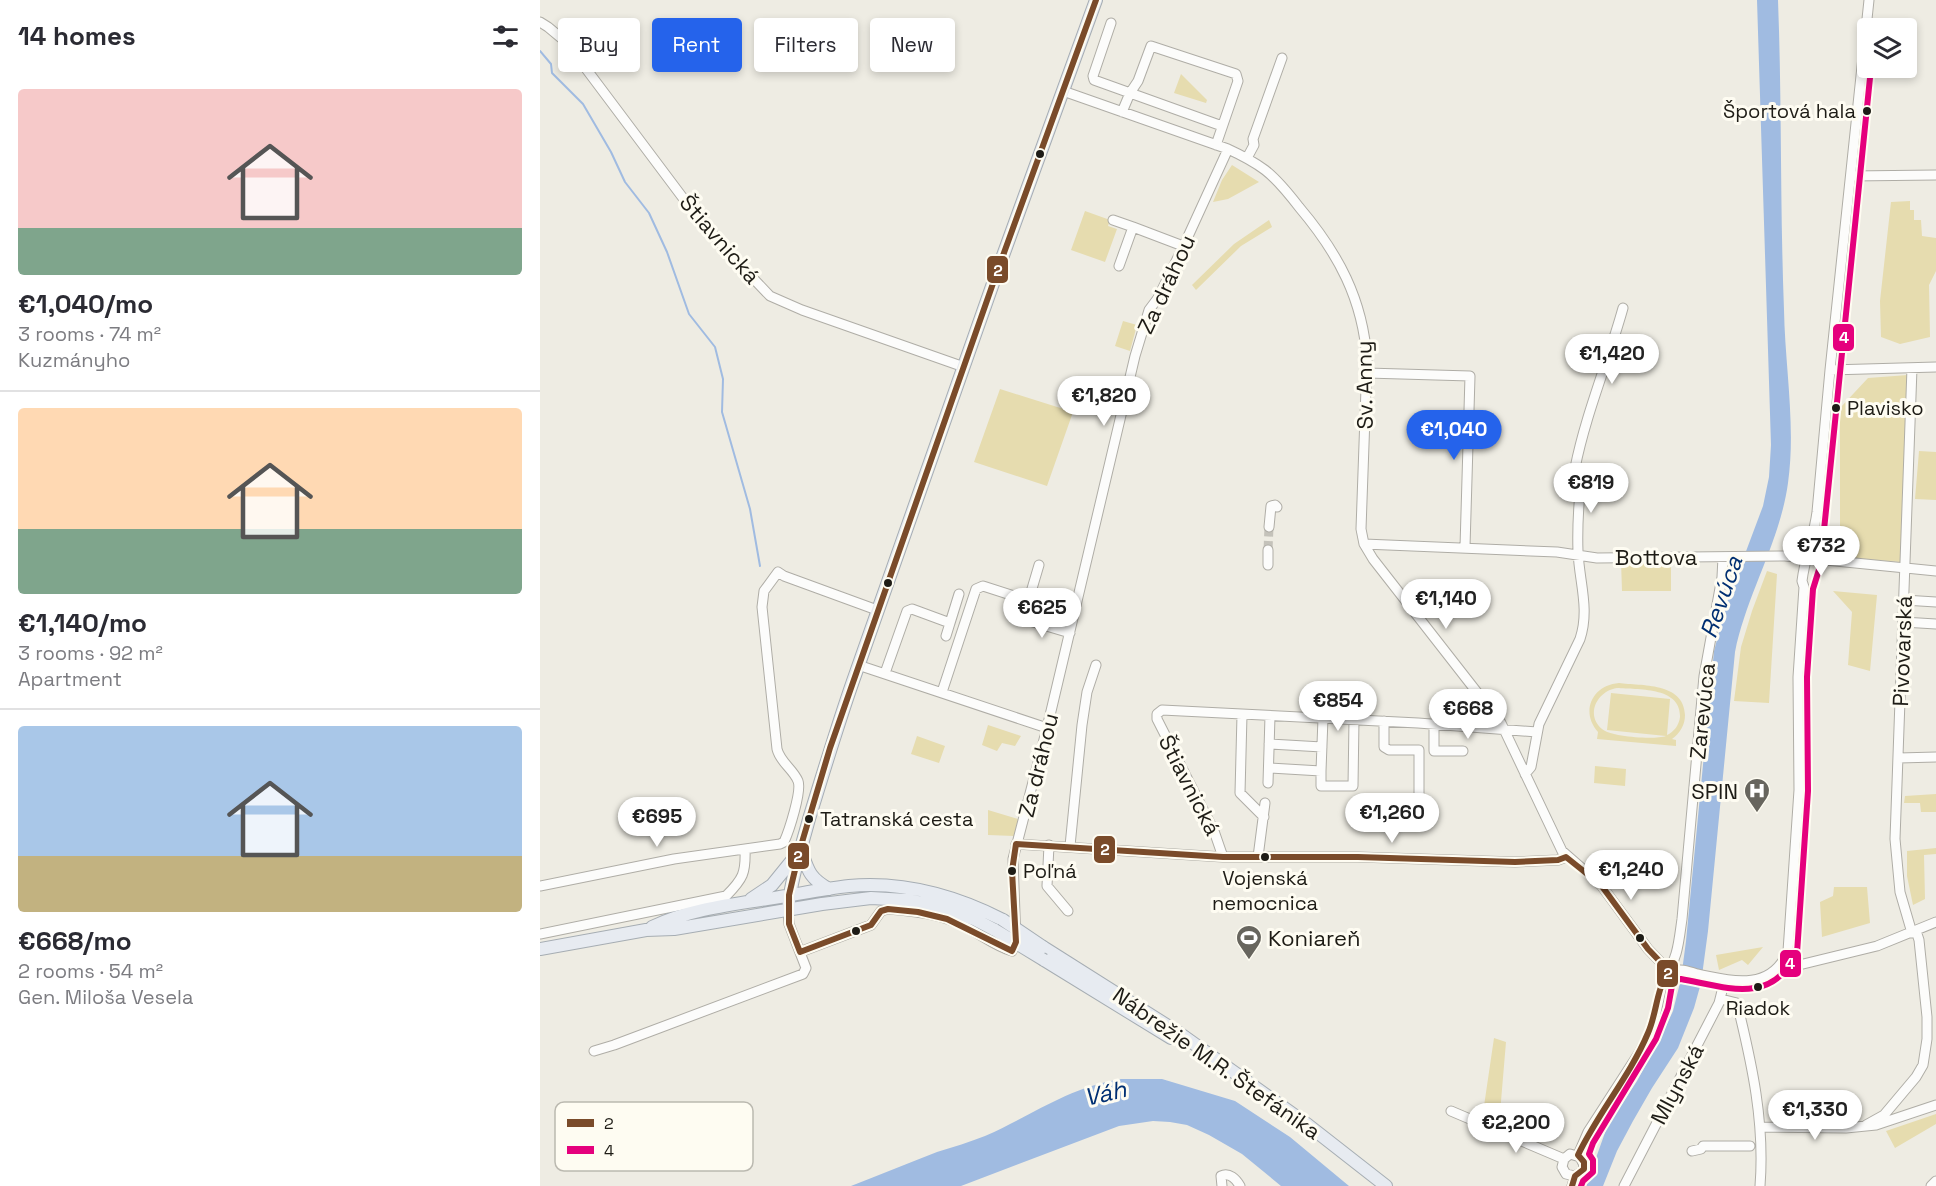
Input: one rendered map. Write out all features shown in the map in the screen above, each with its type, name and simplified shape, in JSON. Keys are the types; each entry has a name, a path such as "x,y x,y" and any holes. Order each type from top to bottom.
{"main road":[{"path":"788,910 789,895 800,849 858,664 1096,0"},
{"path":"800,849 810,875 829,889"},
{"path":"745,903 772,885 800,849"},
{"path":"646,930 674,917 789,895 866,885 922,889 969,903 999,925"},
{"path":"540,949 646,930 674,929 860,899 906,900 946,908 999,925"},
{"name":"Nábrežie M.R. Štefánika","path":"999,925 1043,947 1179,1033 1308,1125 1386,1186"},
{"name":"Nábrežie M.R. Štefánika","path":"999,925 1044,960 1184,1046 1295,1124 1374,1186"}],"street":[{"path":"1364,544 1373,559 1496,715 1554,838 1566,857 1601,885 1648,949 1669,971 1681,970 1745,982 1766,976 1781,965 1789,945 1793,889 1799,790 1799,649 1804,587 1807,581 1808,558 1817,538 1815,530 1830,370 1869,0"},
{"name":"Štiavnická","path":"540,22 566,42 683,198 727,251 770,296 802,310 964,368"},
{"path":"1112,23 1093,76 1094,80 1222,126"},
{"path":"1122,112 1138,81 1151,46 1236,75 1238,81 1216,145"},
{"path":"1247,158 1254,145 1253,139 1282,58"},
{"name":"Sv. Anny","path":"1063,91 1247,158 1265,170 1316,226 1342,266 1357,302 1366,339 1367,373 1361,529 1364,544"},
{"name":"Za dráhou","path":"800,952 871,925 881,911 888,909 933,914 965,926 1002,948 1012,951 1016,942 1012,865 1016,844 1023,827 1145,321 1228,150"},
{"path":"1851,176 1936,175"},
{"name":"Za dráhou","path":"1113,220 1183,246"},
{"path":"1119,266 1133,227"},
{"path":"1525,774 1532,763 1537,732 1580,639 1583,626 1584,606 1578,555 1577,518 1582,471 1575,468 1596,389 1610,354 1623,308"},
{"path":"1830,370 1936,368"},
{"name":"Pivovarská","path":"1866,1125 1884,1115 1916,1077 1926,1054 1926,1006 1919,940 1900,892 1895,839 1912,369"},
{"path":"1367,373 1470,376 1465,547"},
{"path":"1269,527 1270,507 1273,504 1277,507"},
{"name":"Bottova","path":"1364,544 1557,552 1598,558 1768,556 1936,571"},
{"path":"1268,550 1268,565"},
{"name":"Zarevúca","path":"1564,1159 1562,1167 1564,1172 1573,1181 1584,1167 1583,1160 1578,1155 1588,1131 1639,1053 1655,1017 1663,980 1676,953 1682,920 1704,676 1722,577 1723,557"},
{"path":"1039,565 1023,619 1070,633"},
{"path":"540,886 674,859 784,842 797,798 798,783 781,759 777,749 762,608 765,591 778,572 878,610"},
{"path":"942,692 976,589 983,586 1015,597"},
{"path":"946,636 959,594"},
{"path":"1904,600 1936,602"},
{"path":"885,674 907,611 912,609 950,623"},
{"path":"1903,622 1936,624"},
{"path":"858,664 1047,728"},
{"path":"1070,846 1082,725 1087,692 1096,665"},
{"name":"Štiavnická","path":"1223,857 1215,831 1158,722 1158,714 1162,710 1169,709 1242,715"},
{"path":"1264,817 1240,793 1242,715 1384,721 1537,732"},
{"path":"1268,783 1270,716"},
{"path":"1323,718 1321,786 1353,786 1354,720"},
{"path":"1384,721 1384,747 1389,750 1419,750 1419,801"},
{"path":"1434,724 1434,751 1463,751"},
{"path":"1269,744 1322,747"},
{"path":"1899,758 1936,758"},
{"path":"1269,768 1321,771"},
{"path":"1258,857 1265,803"},
{"path":"1016,844 1223,857 1358,857 1515,862 1558,860 1566,857"},
{"path":"1049,845 1047,885 1068,911"},
{"path":"540,934 726,896 742,878 746,867 745,849"},
{"path":"594,1051 803,974 806,968 789,924 788,910"},
{"path":"1781,965 1795,966 1877,946 1936,922"},
{"name":"Mlynská","path":"1624,1186 1721,999 1722,979"},
{"path":"1721,999 1737,1003 1754,1072 1761,1127 1755,1145 1760,1186"},
{"path":"1761,1127 1846,1128 1876,1125 1936,1105"},
{"path":"1451,1111 1564,1159 1570,1154 1578,1155"},
{"path":"1692,1151 1701,1149 1703,1146 1755,1145"},
{"path":"1222,1186 1220,1179 1225,1174 1230,1175 1240,1186"},
{"path":"1931,1186 1936,1181"}],"shaded area":[{"path":"1181,74 1207,100 1206,103 1174,93"},
{"path":"1232,165 1259,182 1228,199 1213,202 1222,180"},
{"path":"1910,201 1910,210 1914,210 1914,220 1921,220 1922,236 1936,238 1936,271 1929,285 1930,337 1900,344 1881,337 1880,301 1891,202"},
{"path":"1085,211 1110,220 1108,226 1117,229 1105,262 1071,250"},
{"path":"1269,220 1272,227 1241,246 1196,290 1192,285 1234,244"},
{"path":"1123,321 1137,325 1130,351 1115,346"},
{"path":"1908,375 1900,562 1840,557 1840,408 1868,378"},
{"path":"1000,389 1073,412 1047,486 974,462"},
{"path":"1919,451 1936,452 1936,500 1915,499"},
{"path":"1621,561 1671,562 1671,591 1622,591"},
{"path":"1767,571 1777,574 1769,703 1734,701 1741,647"},
{"path":"1833,591 1877,595 1870,671 1848,665 1852,612"},
{"path":"1619,683 1649,686 1669,691 1677,696 1683,704 1685,715 1682,728 1672,739 1676,740 1676,746 1597,739 1598,732 1590,716 1590,708 1596,694 1610,685","holes":["1617,688 1646,690 1666,695 1673,700 1678,707 1680,717 1676,728 1667,735 1670,699 1611,693 1607,730 1666,736 1633,737 1614,734 1602,729 1594,717 1596,704 1604,694"]},
{"path":"988,725 1021,736 1015,746 1002,743 997,751 982,745"},
{"path":"917,736 945,746 939,763 911,754"},
{"path":"1595,766 1626,769 1625,786 1594,783"},
{"path":"1936,794 1936,812 1921,812 1920,803 1904,803 1905,796"},
{"path":"988,810 1018,819 1014,836 988,835"},
{"path":"1936,848 1936,854 1924,855 1925,899 1913,905 1907,876 1907,851"},
{"path":"1834,887 1867,887 1870,923 1822,937 1820,902 1833,896"},
{"path":"1763,947 1748,965 1742,960 1719,970 1716,955"},
{"path":"1494,1038 1506,1042 1500,1113 1484,1106"},
{"path":"1936,1114 1936,1124 1895,1148 1886,1131"}],"water":[{"path":"1757,0 1778,0 1783,271 1791,418 1788,483 1778,526 1747,609 1735,652 1708,931 1701,983 1694,1008 1678,1048 1633,1121 1617,1151 1603,1186 1586,1186 1607,1127 1637,1081 1673,1011 1681,979 1686,941 1714,651 1727,602 1763,506 1769,477 1771,445"},
{"name":"Váh","path":"1121,1079 1162,1079 1235,1101 1290,1137 1349,1186 1281,1186 1242,1154 1209,1135 1187,1125 1153,1121 1119,1126 961,1186 851,1186 985,1136 1067,1095"}],"waterway":[{"path":"540,51 551,64 552,73 583,104 611,152 625,182 649,213 667,252 689,314 715,347 723,379 722,412 750,509 760,566"}],"tunnel":[{"path":"1268,550 1269,527"}],"transit line":[{"name":"2","path":"1096,0 997,272 830,748 789,895 789,924 800,952 871,925 881,911 888,909 918,912 947,919 1012,951 1016,942 1012,871 1016,844 1223,857 1358,857 1515,862 1558,860 1566,857 1601,885 1648,949 1669,971 1662,985 1651,1025 1641,1049 1578,1155 1584,1162 1584,1169 1575,1176 1572,1186"},
{"name":"4","path":"1581,1186 1593,1172 1593,1160 1589,1154 1593,1143 1656,1039 1668,1008 1673,980 1681,979 1731,988 1761,987 1774,981 1786,970 1797,953 1808,791 1807,677 1813,589 1822,560 1870,78"}],"place":[{"name":"Športová hala","path":"1867,111"},
{"name":"Plavisko","path":"1836,408"},
{"name":"SPIN","path":"1757,814"},
{"name":"Tatranská cesta","path":"809,819"},
{"name":"Vojenská nemocnica","path":"1265,857"},
{"name":"Poľná","path":"1012,871"},
{"name":"Koniareň","path":"1249,961"},
{"name":"Riadok","path":"1758,987"}],"water label":[{"name":"Revúca","path":"1721,597"}]}
